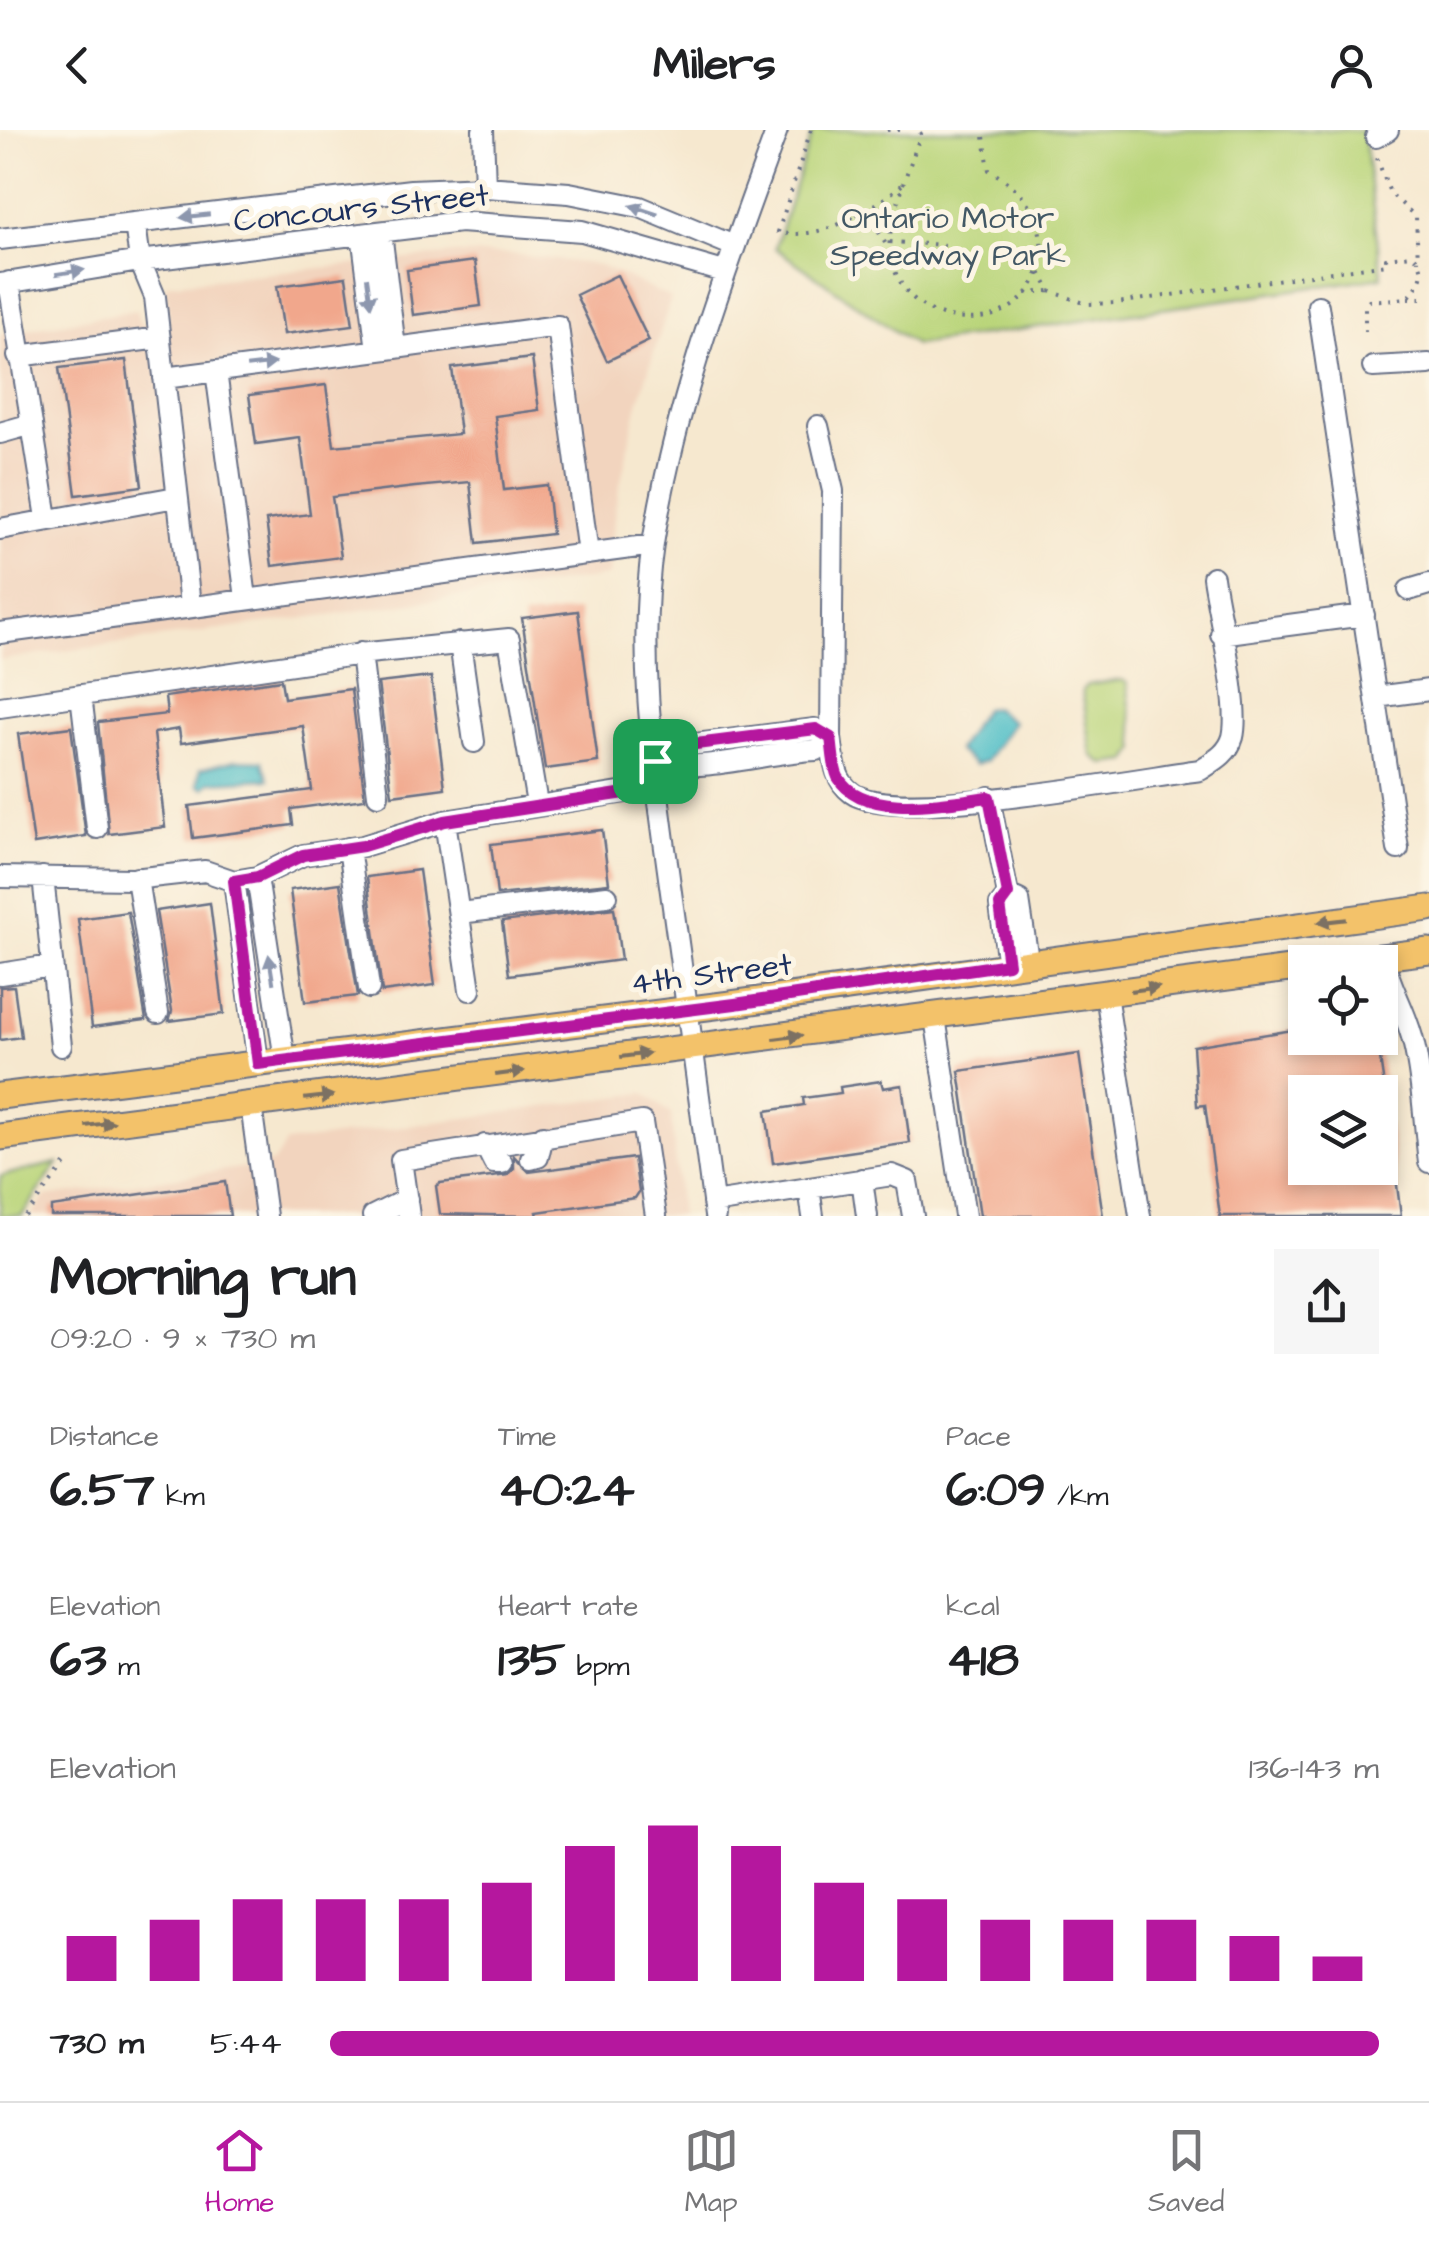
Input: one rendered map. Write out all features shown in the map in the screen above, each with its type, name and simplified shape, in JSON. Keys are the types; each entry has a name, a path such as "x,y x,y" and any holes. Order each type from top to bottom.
{"main road":[{"name":"4th Street","path":"0,1096 686,1009 1429,908"},
{"path":"1398,955 1429,951"},
{"path":"0,1137 1288,969"}],"street":[{"path":"483,130 485,188"},
{"path":"777,130 724,272 670,454 653,545 647,662 657,788 714,1210 809,1188 892,1175 907,1181 913,1216"},
{"name":"Concours Street","path":"0,239 410,190 485,188 569,193 640,207 734,246"},
{"path":"134,222 140,261 155,298 190,606"},
{"name":"Concours Street","path":"4,283 140,261 460,222 530,224 596,235 724,272"},
{"path":"371,233 386,349"},
{"path":"4,283 47,518"},
{"path":"1318,306 1398,849"},
{"path":"164,378 558,326 588,554"},
{"path":"18,356 160,338"},
{"path":"1373,367 1429,364"},
{"path":"216,371 246,598"},
{"path":"0,432 32,424"},
{"path":"818,426 833,491 831,738 837,776 851,793 871,802 927,805 1200,770 1222,756 1232,737 1233,711 1213,577"},
{"path":"0,529 176,497"},
{"path":"0,633 653,545"},
{"path":"1222,634 1364,615"},
{"path":"0,707 361,654 509,639 537,804"},
{"path":"460,644 474,742"},
{"path":"361,654 378,795"},
{"path":"1376,697 1429,690"},
{"path":"81,695 98,828"},
{"path":"655,761 672,747 761,744 816,729 831,738"},
{"path":"0,877 137,878 206,871 234,881 258,877 303,855 349,848 445,821 657,788"},
{"path":"989,797 1008,894 1019,900 1018,962"},
{"path":"445,821 470,990"},
{"path":"349,848 369,988"},
{"path":"43,877 61,1046"},
{"path":"258,877 285,1060"},
{"path":"137,878 158,1013"},
{"path":"234,881 258,1064"},
{"path":"459,913 607,896"},
{"path":"0,974 50,966"},
{"path":"1106,994 1140,1216"},
{"path":"1398,1001 1414,1044 1429,1162"},
{"path":"935,1017 965,1216"},
{"path":"251,1105 266,1216"},
{"path":"373,1216 408,1208 401,1160 642,1122 656,1216"},
{"path":"531,1159 538,1157 543,1136"},
{"path":"486,1145 494,1164 502,1163"},
{"path":"862,1179 867,1216"},
{"path":"809,1188 813,1216"}],"path":[{"path":"811,130 778,232 809,235 851,218 903,184"},
{"path":"887,130 905,130"},
{"path":"890,250 903,184 921,134 918,130"},
{"path":"984,130 990,170 1028,200 1040,224 1040,271 1050,290"},
{"path":"1366,332 1365,306 1370,301 1429,298 1421,282 1416,217 1390,192 1380,142"},
{"path":"851,218 876,230 890,250 911,298 931,312 956,319 981,319 1004,311 1026,293 1040,271"},
{"path":"890,242 947,245"},
{"path":"1026,293 1050,290 1086,304 1117,302 1387,264 1386,258 1401,253 1418,260"},
{"path":"1408,298 1421,282"},
{"path":"25,1216 70,1158"}],"shaded area":[{"path":"456,254 511,254 599,265 671,298 637,407 615,508 609,576 0,660 0,334 136,310 140,324 169,320 166,284"},
{"path":"644,1093 671,1114 680,1216 31,1216 45,1197 273,1163 286,1143"}],"green space":[{"name":"Ontario Motor Speedway Park","path":"813,130 1363,130 1382,277 915,345 775,248"},
{"path":"1122,680 1127,683 1136,750 1128,761 1103,764 1092,755 1082,690 1087,685"},
{"path":"58,1163 22,1216 0,1216 0,1176"}],"water":[{"path":"994,708 1013,722 986,761 975,765 957,750 984,709"},
{"path":"236,760 262,761 269,779 210,782 205,788 198,785 200,769"}],"building":[{"path":"475,261 481,306 413,315 407,270"},
{"path":"617,275 649,341 607,361 576,295"},
{"path":"346,277 353,325 284,334 277,286"},
{"path":"532,358 539,410 495,416 504,490 547,485 552,534 477,543 470,482 415,487 332,497 341,557 272,566 266,520 310,514 300,438 256,444 249,395 326,385 334,446 460,434 452,368"},
{"path":"126,360 142,486 76,495 59,368"},
{"path":"578,611 598,762 545,769 522,618"},
{"path":"431,677 445,788 392,795 378,683"},
{"path":"281,680 284,698 351,689 365,799 291,809 293,825 193,838 189,806 312,790 303,726 181,743 179,729 154,733 165,827 109,834 98,722 167,714 165,697"},
{"path":"71,727 86,836 34,844 18,734"},
{"path":"602,830 609,883 497,895 491,844"},
{"path":"419,870 435,985 382,992 367,877"},
{"path":"340,883 358,996 305,1002 290,890"},
{"path":"210,903 224,1014 169,1021 172,1011 156,911"},
{"path":"614,908 621,960 509,975 502,922"},
{"path":"128,912 146,1020 92,1027 78,919"},
{"path":"14,986 21,1037 0,1040 0,987"},
{"path":"1288,1031 1288,1055 1380,1055 1382,1075 1288,1075 1288,1185 1397,1185 1401,1216 1220,1216 1205,1105 1197,1106 1193,1046"},
{"path":"1079,1054 1103,1216 980,1216 959,1071"},
{"path":"881,1081 883,1088 902,1085 910,1143 773,1163 766,1111 804,1105 803,1098 841,1093 840,1087"},
{"path":"514,1156 529,1172 634,1158 639,1192 635,1198 537,1212 538,1216 440,1214 436,1186 508,1175 514,1169"},
{"path":"225,1182 230,1216 51,1216 51,1207"}],"route":[{"path":"816,729 831,738 837,776 851,793 871,802 927,805 989,797 1008,894 1000,905 1008,964 735,1004 258,1064 234,881 258,877 303,855 363,846 445,821 657,788 655,761 672,747 816,729"}]}
